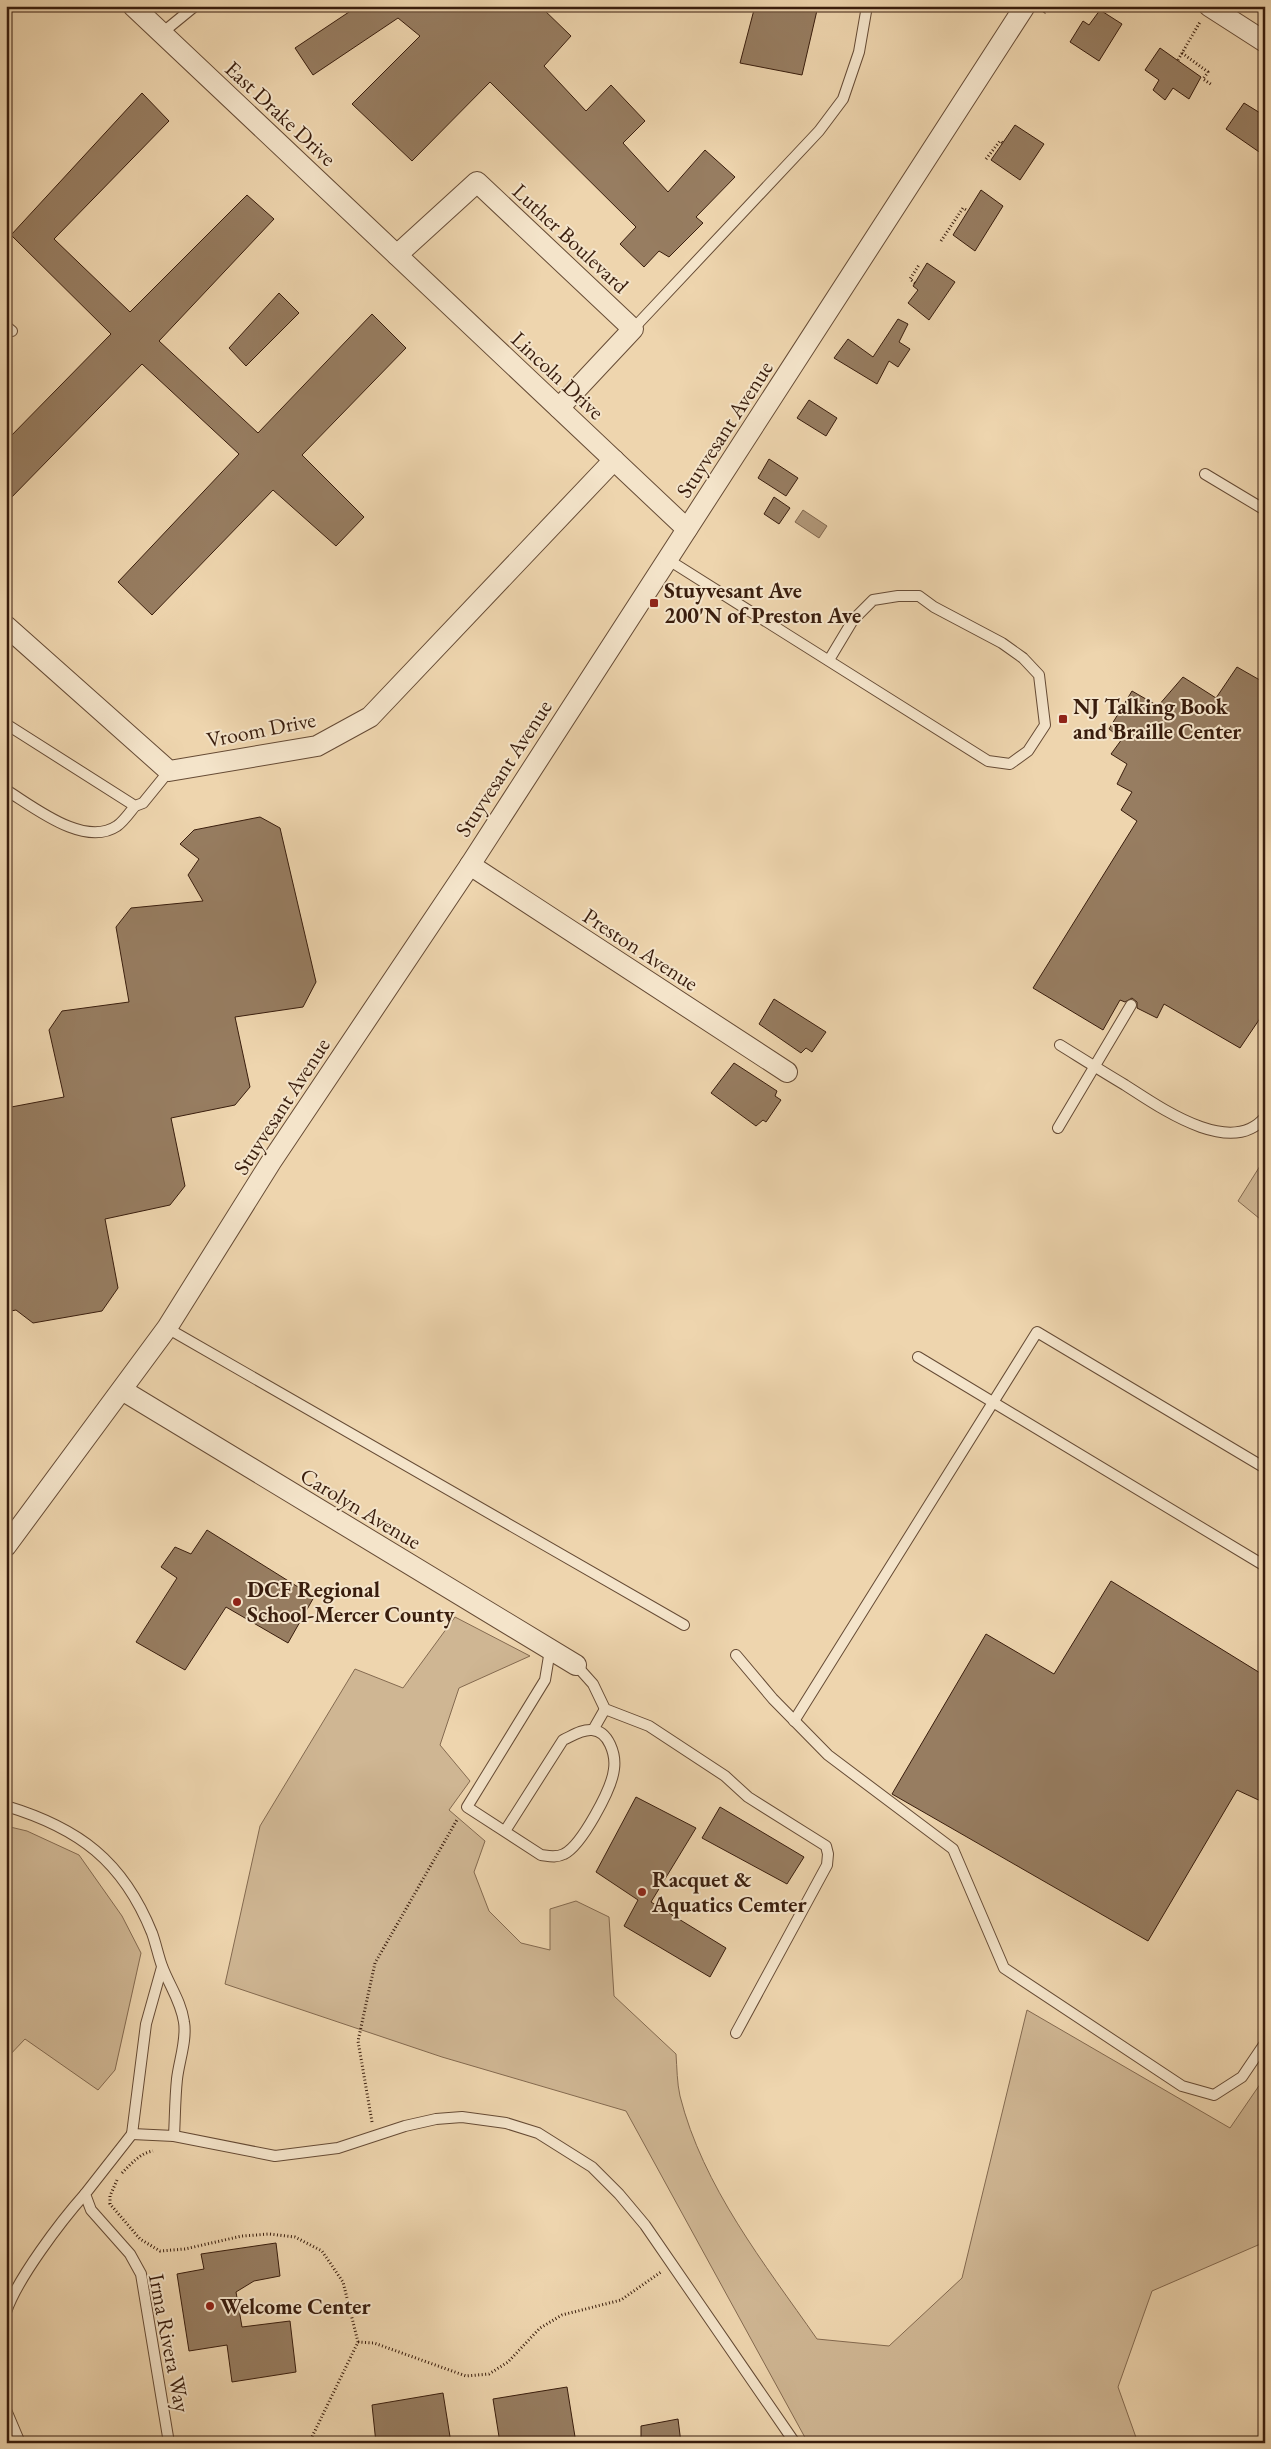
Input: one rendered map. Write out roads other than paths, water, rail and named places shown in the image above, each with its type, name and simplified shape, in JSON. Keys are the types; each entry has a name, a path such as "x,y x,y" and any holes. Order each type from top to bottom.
{"street":[{"name":"East Drake Drive","path":"133,6 397,255"},
{"name":"Stuyvesant Avenue","path":"6,1546 167,1328 272,1162 470,865 1025,6"},
{"path":"1209,6 1265,42"},
{"name":"Luther Boulevard","path":"397,255 477,182 633,329"},
{"name":"Lincoln Drive","path":"397,255 687,529"},
{"path":"559,408 633,329"},
{"name":"Vroom Drive","path":"169,770 317,746 370,717 614,460"},
{"path":"6,626 169,770"},
{"name":"Preston Avenue","path":"470,865 787,1072"},
{"name":"Carolyn Avenue","path":"122,1390 576,1665"}],"lane":[{"path":"162,33 195,6"},
{"path":"633,329 818,131 843,99 859,52 867,6"},
{"path":"1205,474 1265,510"},
{"path":"667,559 988,761 1010,764 1028,751 1045,725 1039,675 1023,658 1002,643 934,607 919,596 898,596 873,600 853,620 828,660"},
{"path":"6,724 135,806"},
{"path":"6,790 67,827 99,833 117,826 135,806 143,803 169,770"},
{"path":"1058,1128 1093,1066 1131,1005"},
{"path":"1060,1045 1189,1124 1216,1131 1238,1132 1258,1126 1265,1117"},
{"path":"167,1328 684,1625"},
{"path":"794,1721 1037,1332 1265,1468"},
{"path":"918,1357 1265,1566"},
{"path":"504,1831 563,1740 578,1732 593,1730 604,1736 614,1750 614,1769 609,1788 575,1846 563,1854 552,1857 541,1855 504,1831 467,1807 545,1680 550,1650"},
{"path":"736,1655 794,1721 828,1755 953,1848 1004,1968 1182,2086 1214,2095 1242,2077 1265,2043"},
{"path":"576,1665 593,1684 605,1709 649,1726 726,1776 748,1797 826,1846 828,1854 827,1865 736,2033"},
{"path":"593,1730 605,1709"},
{"path":"6,1806 42,1817 87,1843 113,1865 138,1904 153,1934 162,1967 174,1989 185,2025 177,2080 174,2136"},
{"path":"6,2312 19,2286 47,2244 132,2134 146,2024 162,1967"},
{"path":"132,2134 174,2136 276,2156 338,2148 405,2126 462,2117 506,2123 538,2133 568,2150 599,2174 645,2225 795,2443"},
{"name":"Irma Rivera Way","path":"85,2194 91,2210 130,2254 141,2274 168,2441"},
{"path":"6,2410 20,2443"}],"place":[{"name":"Stuyvesant Ave 200'N of Preston Ave","path":"654,603"},
{"name":"NJ Talking Book and Braille Center","path":"1063,719"},
{"name":"DCF Regional School-Mercer County","path":"237,1602"},
{"name":"Racquet & Aquatics Cemter","path":"642,1892"},
{"name":"Welcome Center","path":"210,2306"}]}
